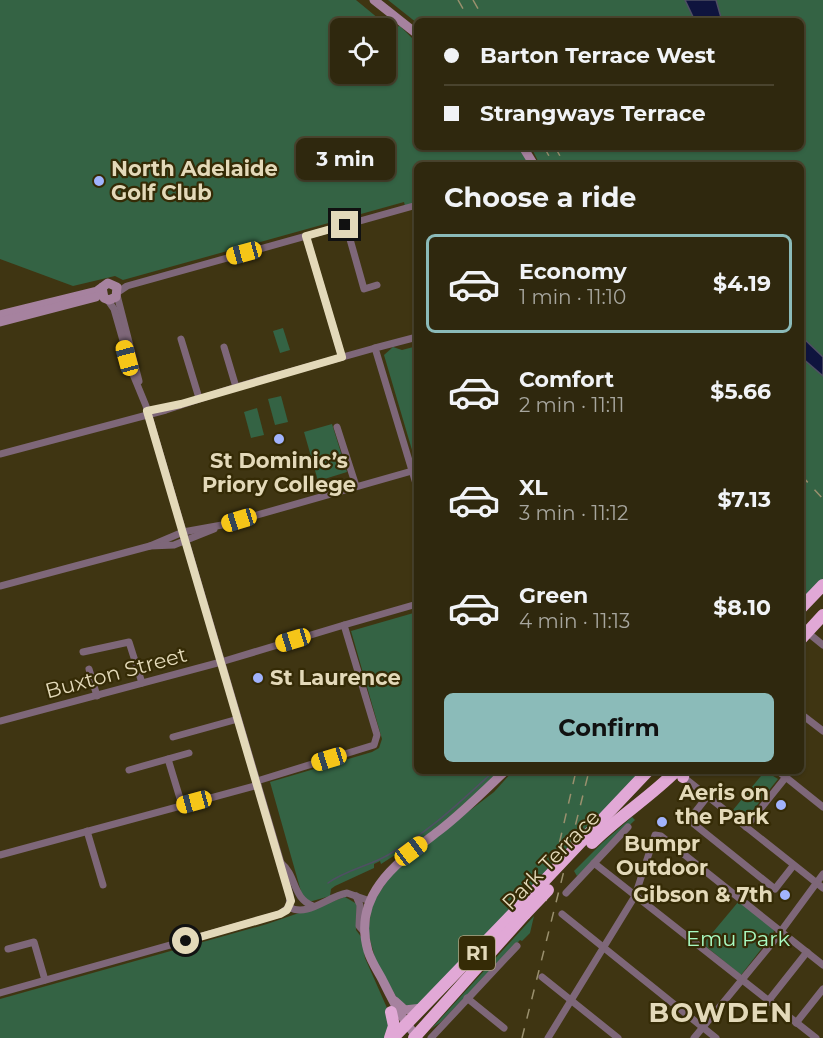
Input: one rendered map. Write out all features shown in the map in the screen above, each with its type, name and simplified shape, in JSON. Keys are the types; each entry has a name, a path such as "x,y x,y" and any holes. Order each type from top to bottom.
{"highway":[{"path":"804,605 823,585"},
{"path":"804,611 823,592"},
{"path":"804,632 823,615"},
{"name":"Park Terrace","path":"410,1034 425,1008 645,774"},
{"path":"600,822 621,808 655,774"},
{"name":"Park Terrace","path":"410,1034 615,820 648,799 677,774"},
{"path":"391,1012 394,1026 410,1034"}],"street":[{"path":"374,0 414,32"},
{"path":"1,316 94,297 114,298 116,291 127,286 414,206"},
{"path":"346,225 364,289 377,285"},
{"path":"306,236 342,357"},
{"path":"0,993 280,914 289,907 290,895 139,386 116,291 108,283 97,291 1,316"},
{"path":"102,287 101,294 114,309 132,372 139,386"},
{"path":"0,454 414,338"},
{"path":"181,339 199,398"},
{"path":"224,347 236,387"},
{"path":"375,348 414,477"},
{"path":"338,427 356,486"},
{"path":"150,546 183,532 222,525 412,471"},
{"path":"0,586 150,546 186,541 222,525"},
{"name":"Buxton Street","path":"0,722 221,662 414,605"},
{"path":"0,855 257,783 370,746 376,742 377,735 344,625"},
{"path":"804,634 823,645"},
{"path":"83,652 129,642 142,683"},
{"path":"89,669 97,696"},
{"path":"804,716 823,731"},
{"path":"173,737 238,719"},
{"path":"129,770 189,753"},
{"path":"168,759 182,805"},
{"path":"391,1012 373,974 365,933 369,901 385,875 395,864 443,827 502,774"},
{"path":"681,774 820,886"},
{"path":"782,774 823,807"},
{"path":"746,827 786,777"},
{"path":"707,797 689,820 775,889 793,866"},
{"name":"Park Terrace","path":"566,893 628,827"},
{"path":"87,831 103,885"},
{"path":"548,1038 635,896 655,835 661,836 823,965"},
{"path":"281,863 288,869 299,897 313,906"},
{"path":"594,863 816,1038"},
{"path":"694,1038 742,980 779,930 820,886 823,876"},
{"path":"289,907 298,911 343,894 369,901"},
{"path":"356,896 360,905 359,926 365,933"},
{"path":"562,914 716,1038"},
{"path":"8,949 34,942 45,980"},
{"name":"Park Terrace","path":"431,1038 517,946"},
{"path":"769,1000 807,952"},
{"path":"370,958 410,1034"},
{"path":"542,977 618,1038"},
{"path":"796,1023 823,989"},
{"path":"389,994 405,1010 425,1008"},
{"path":"466,998 504,1028"}],"green space":[{"path":"0,0 356,0 378,18 330,18 330,84 396,84 396,27 400,26 414,40 414,150 526,150 529,162 414,162 414,203 405,206 404,202 123,280 115,276 73,286 0,259"},
{"path":"388,0 823,0 823,580 804,599 804,162 538,162 532,150 804,150 804,18 414,18 414,21"},
{"path":"283,328 290,350 280,353 273,331"},
{"path":"393,347 402,350 414,347 414,457 384,355"},
{"path":"281,396 288,422 275,425 268,399"},
{"path":"257,408 264,435 251,438 244,412"},
{"path":"332,424 347,472 318,481 304,432"},
{"path":"414,613 414,774 498,774 436,829 381,864 380,861 374,864 374,868 335,886 331,889 330,896 309,902 302,895 270,782 379,748 382,739 351,631"},
{"path":"510,774 639,774 422,1003 411,1008 398,1000 376,962 368,932 372,904 397,866 494,792"},
{"path":"763,774 770,774 778,779 745,820 733,810"},
{"path":"632,817 635,820 577,876 574,871"},
{"path":"345,897 357,904 356,930 362,938 365,958 391,1017 387,1038 0,1038 0,999 267,924"},
{"name":"Emu Park","path":"739,901 774,930 741,975 703,944"},
{"path":"534,916 530,933 522,941 520,940 441,1022 431,1029"}],"shaded area":[{"path":"685,0 716,0 721,18 694,18"},
{"path":"804,339 823,357 823,376 804,360"}],"waterway":[{"path":"328,883 381,859 417,837 491,774"}],"railway":[{"path":"458,0 468,18"},
{"path":"473,0 483,18"},
{"path":"546,150 552,162"},
{"path":"557,150 563,162"},
{"path":"804,478 823,499"},
{"path":"546,901 575,774"},
{"path":"522,1038 588,774"}],"place":[{"name":"North Adelaide Golf Club","path":"99,181"},
{"name":"St Dominic’s Priory College","path":"279,439"},
{"name":"St Laurence","path":"258,678"},
{"name":"Aeris on the Park","path":"781,805"},
{"name":"Bumpr Outdoor","path":"662,822"},
{"name":"Gibson & 7th","path":"785,895"}],"district":[{"name":"BOWDEN","path":"721,1013"}],"route":[{"path":"186,941 284,913 291,901 147,411 181,404 342,357 306,236 345,225"}]}
